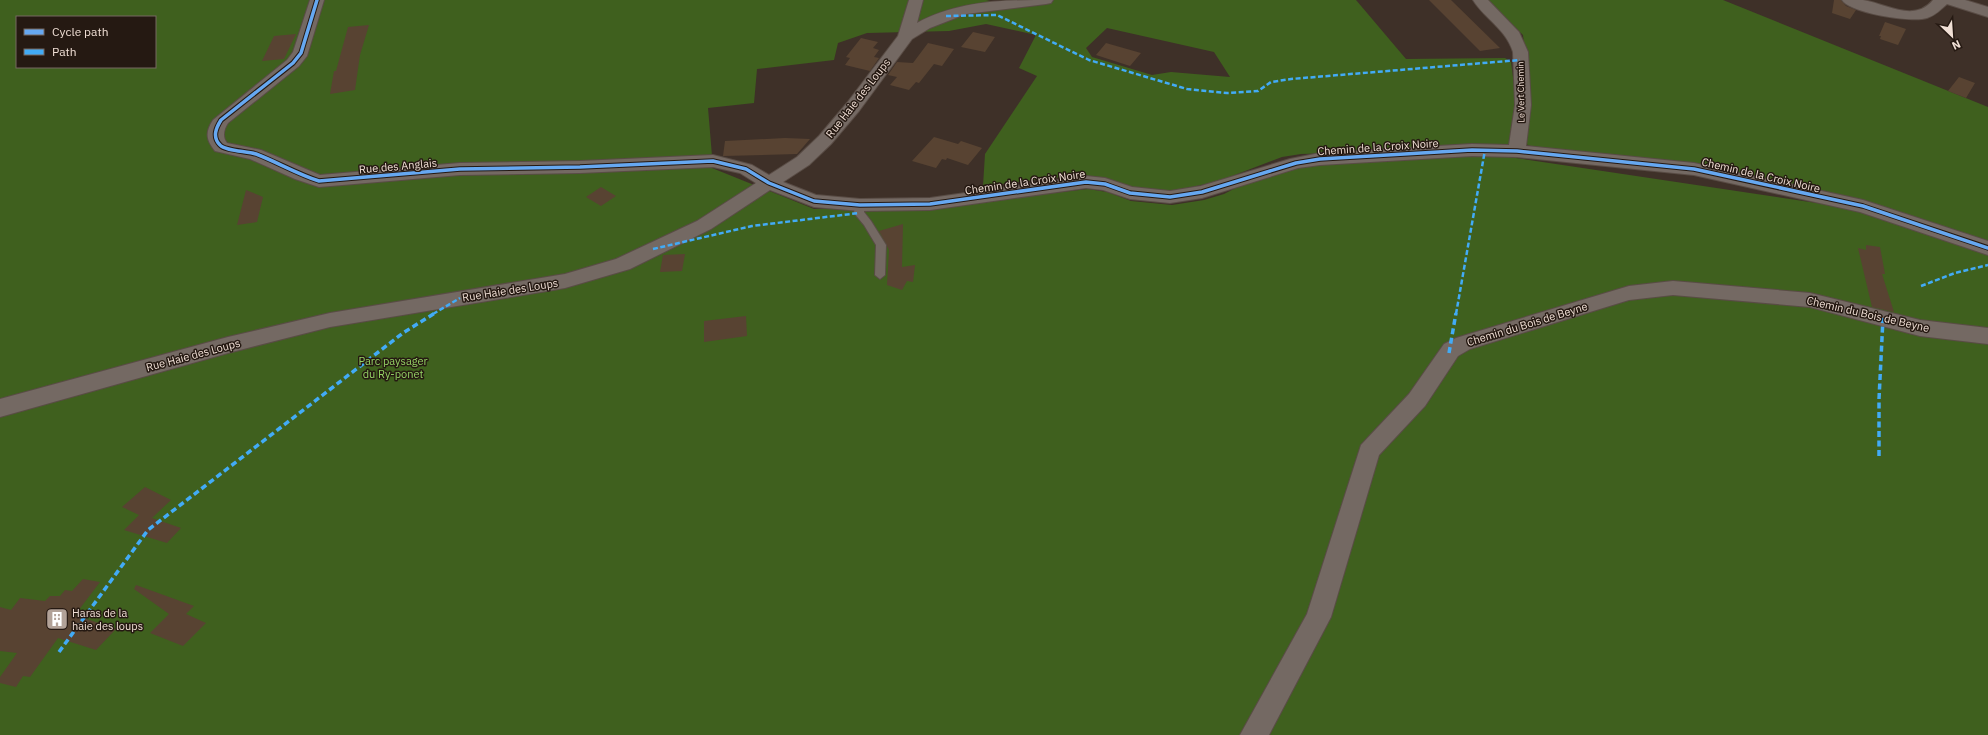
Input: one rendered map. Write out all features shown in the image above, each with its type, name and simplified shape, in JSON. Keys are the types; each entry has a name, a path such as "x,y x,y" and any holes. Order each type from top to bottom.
{"street":[{"name":"Rue des Anglais","path":"317,0 301,53 293,63 221,120 215,130 216,141 221,147 255,154 301,175 319,181 460,169 580,167 713,161 746,169 769,183"},
{"name":"Rue Haie des Loups","path":"0,408 228,345 330,320 565,281 623,264 704,225 803,161 825,140 853,107 906,36 916,0"},
{"path":"906,36 925,25 963,10 1046,0"},
{"name":"Le Vert Chemin","path":"1480,0 1516,37 1521,54 1522,122 1517,151"},
{"path":"1849,0 1894,14 1915,16 1931,12 1942,0"},
{"path":"1950,0 1988,12"},
{"name":"Chemin de la Croix Noire","path":"769,183 814,201 860,205 930,204 1086,182 1105,184 1130,193 1170,197 1202,192 1296,163 1320,159 1472,150 1517,151 1694,169 1807,195 1863,206 1988,248"},
{"name":"Chemin du Bois de Beyne","path":"1254,735 1318,617 1369,451 1417,400 1451,350 1463,343 1629,293 1672,288 1810,300 1920,328 1988,336"}],"lane":[{"path":"860,205 859,213 868,223 881,245 880,275"}],"green space":[{"name":"Parc paysager du Ry-ponet","path":"0,0 986,0 999,3 1049,0 1356,0 1406,59 1505,58 1511,62 1518,115 1509,145 1301,154 1282,157 1219,181 1178,190 1140,190 1078,175 983,186 985,154 1037,76 1019,68 1036,35 986,24 949,31 867,33 838,43 834,60 757,69 754,103 708,108 712,156 707,166 814,209 932,207 1088,189 1107,192 1131,201 1172,205 1204,200 1224,194 1263,174 1317,163 1489,154 1830,205 1988,243 1988,735 0,735","holes":["1107,28 1214,52 1230,77 1171,72 1152,75 1092,57 1086,48"]},
{"path":"1487,0 1723,0 1988,107 1988,243 1911,216 1695,167 1537,149 1526,144 1530,98 1523,35"}],"building":[{"path":"1429,0 1451,0 1500,48 1480,51"},
{"path":"1834,0 1841,0 1846,6 1856,10 1850,19 1832,13"},
{"path":"1885,22 1906,29 1898,45 1880,39 1881,36 1879,36"},
{"path":"369,25 360,55 355,90 330,94 334,71 336,71 348,27"},
{"path":"973,32 995,37 985,52 961,47"},
{"path":"296,34 284,59 262,61 274,36"},
{"path":"861,38 878,42 873,48 879,50 874,57 879,58 870,71 845,65 850,58 846,57"},
{"path":"928,43 954,49 942,66 934,64 919,83 916,82 909,90 890,85 897,77 888,75 897,62 913,63"},
{"path":"1106,43 1141,53 1130,66 1096,55"},
{"path":"1959,77 1975,83 1966,98 1948,91"},
{"path":"934,137 958,144 961,141 982,148 968,165 947,158 946,160 942,159 936,168 912,161"},
{"path":"785,138 810,139 797,154 723,156 725,141"},
{"path":"601,187 616,196 601,206 586,197"},
{"path":"246,190 263,197 257,222 237,225"},
{"path":"903,224 902,267 915,265 913,282 907,281 902,290 887,285 889,250 879,231"},
{"path":"1866,245 1880,247 1885,274 1882,274 1894,312 1872,307 1858,248 1866,250"},
{"path":"685,254 682,271 660,272 663,255"},
{"path":"746,316 747,336 704,342 704,321"},
{"path":"145,487 171,500 152,518 181,528 167,543 124,530 139,515 122,507"},
{"path":"83,579 100,582 75,615 116,629 96,650 58,638 30,677 23,676 16,687 0,683 0,677 17,653 0,651 0,607 11,610 20,598 45,601 50,596 60,596 65,590 72,591"},
{"path":"136,585 194,606 186,614 206,623 183,646 150,633 169,614 134,589"}],"marked path":[{"path":"946,16 997,15 1089,60 1187,89 1227,93 1258,91 1271,82 1291,79 1520,60"},
{"path":"1449,353 1485,150"},
{"path":"653,249 752,226 859,213"},
{"path":"1921,286 1955,273 1988,265"},
{"path":"59,652 148,530 403,333 460,298"},
{"path":"1879,456 1879,399 1883,318"}],"cycle path":[{"path":"317,0 301,53 293,63 221,120 215,130 216,141 221,147 255,154 301,175 319,181 460,169 580,167 713,161 746,169 769,183 814,201 860,205 930,204 1086,182 1105,184 1130,193 1170,197 1202,192 1296,163 1320,159 1472,150 1517,151 1694,169 1807,195 1863,206 1988,248"}],"place":[{"name":"Haras de la haie des loups","path":"57,619"}]}
